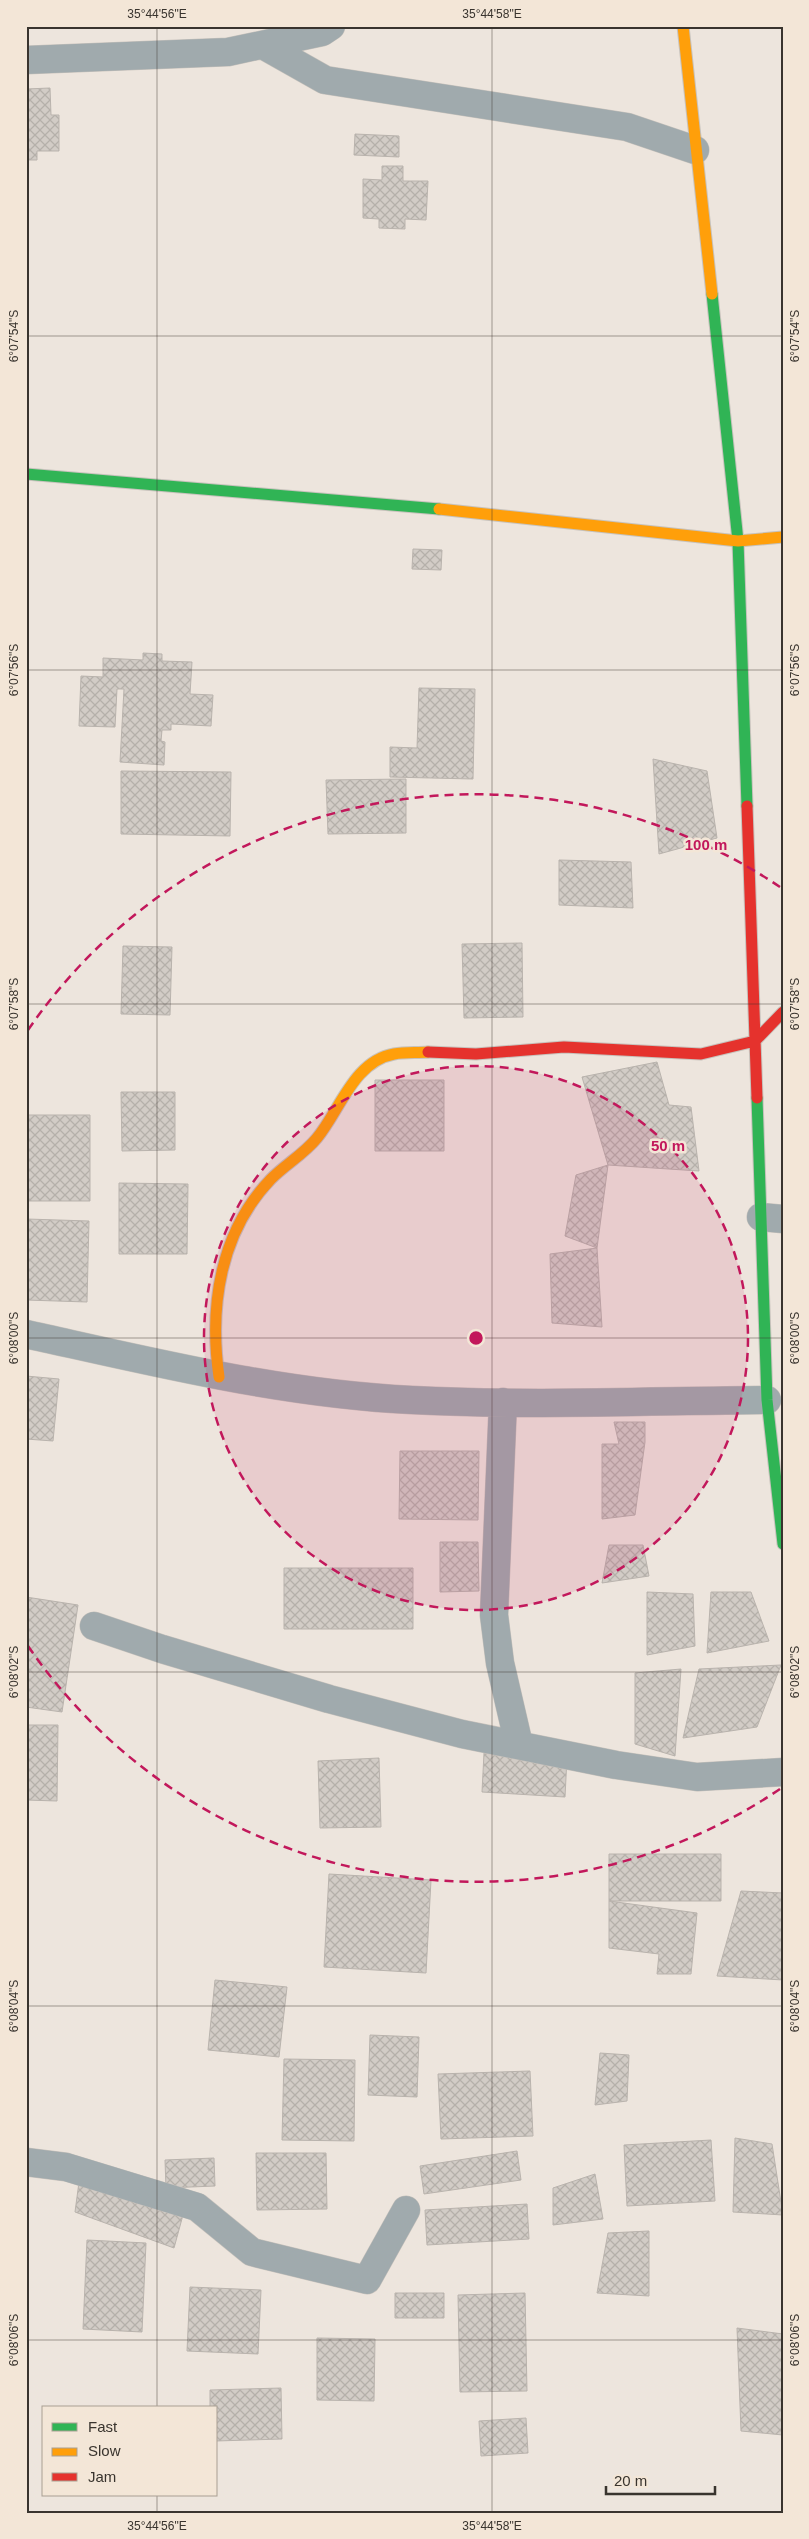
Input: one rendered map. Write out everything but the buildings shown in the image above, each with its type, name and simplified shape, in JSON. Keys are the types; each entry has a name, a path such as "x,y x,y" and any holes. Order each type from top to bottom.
{"street":[{"path":"26,60 228,52 322,32 331,26"},
{"path":"682,26 738,542 755,1041 772,1218 767,1400 783,1544"},
{"path":"263,45 325,80 627,127 695,150"},
{"path":"26,474 410,506 738,542 783,537"},
{"path":"219,1377 214,1343 220,1281 230,1241 244,1212 272,1178 308,1150 325,1128 359,1074 372,1063 393,1054 428,1052 476,1054 564,1047 702,1054 755,1041 783,1012"},
{"path":"26,1334 219,1377 411,1400 503,1402 767,1400"},
{"path":"503,1402 494,1615 500,1663 519,1746"},
{"path":"94,1626 162,1649 330,1699 462,1734 616,1765 697,1777 783,1772"},
{"path":"26,2162 66,2167 197,2207 252,2252 367,2280 406,2210"}],"traffic: fast":[{"path":"712,294 738,541 747,806"},
{"path":"26,474 439,509"},
{"path":"757,1098 767,1400 783,1544"}],"traffic: slow":[{"path":"683,26 712,294"},
{"path":"439,509 738,541 783,537"},
{"path":"219,1377 216,1324 222,1271 229,1246 240,1222 254,1200 271,1179 317,1138 349,1088 368,1066 380,1058 394,1054 428,1052"}],"traffic: jam":[{"path":"747,806 757,1098"},
{"path":"428,1052 476,1054 564,1047 701,1054 755,1041 783,1012"}]}
